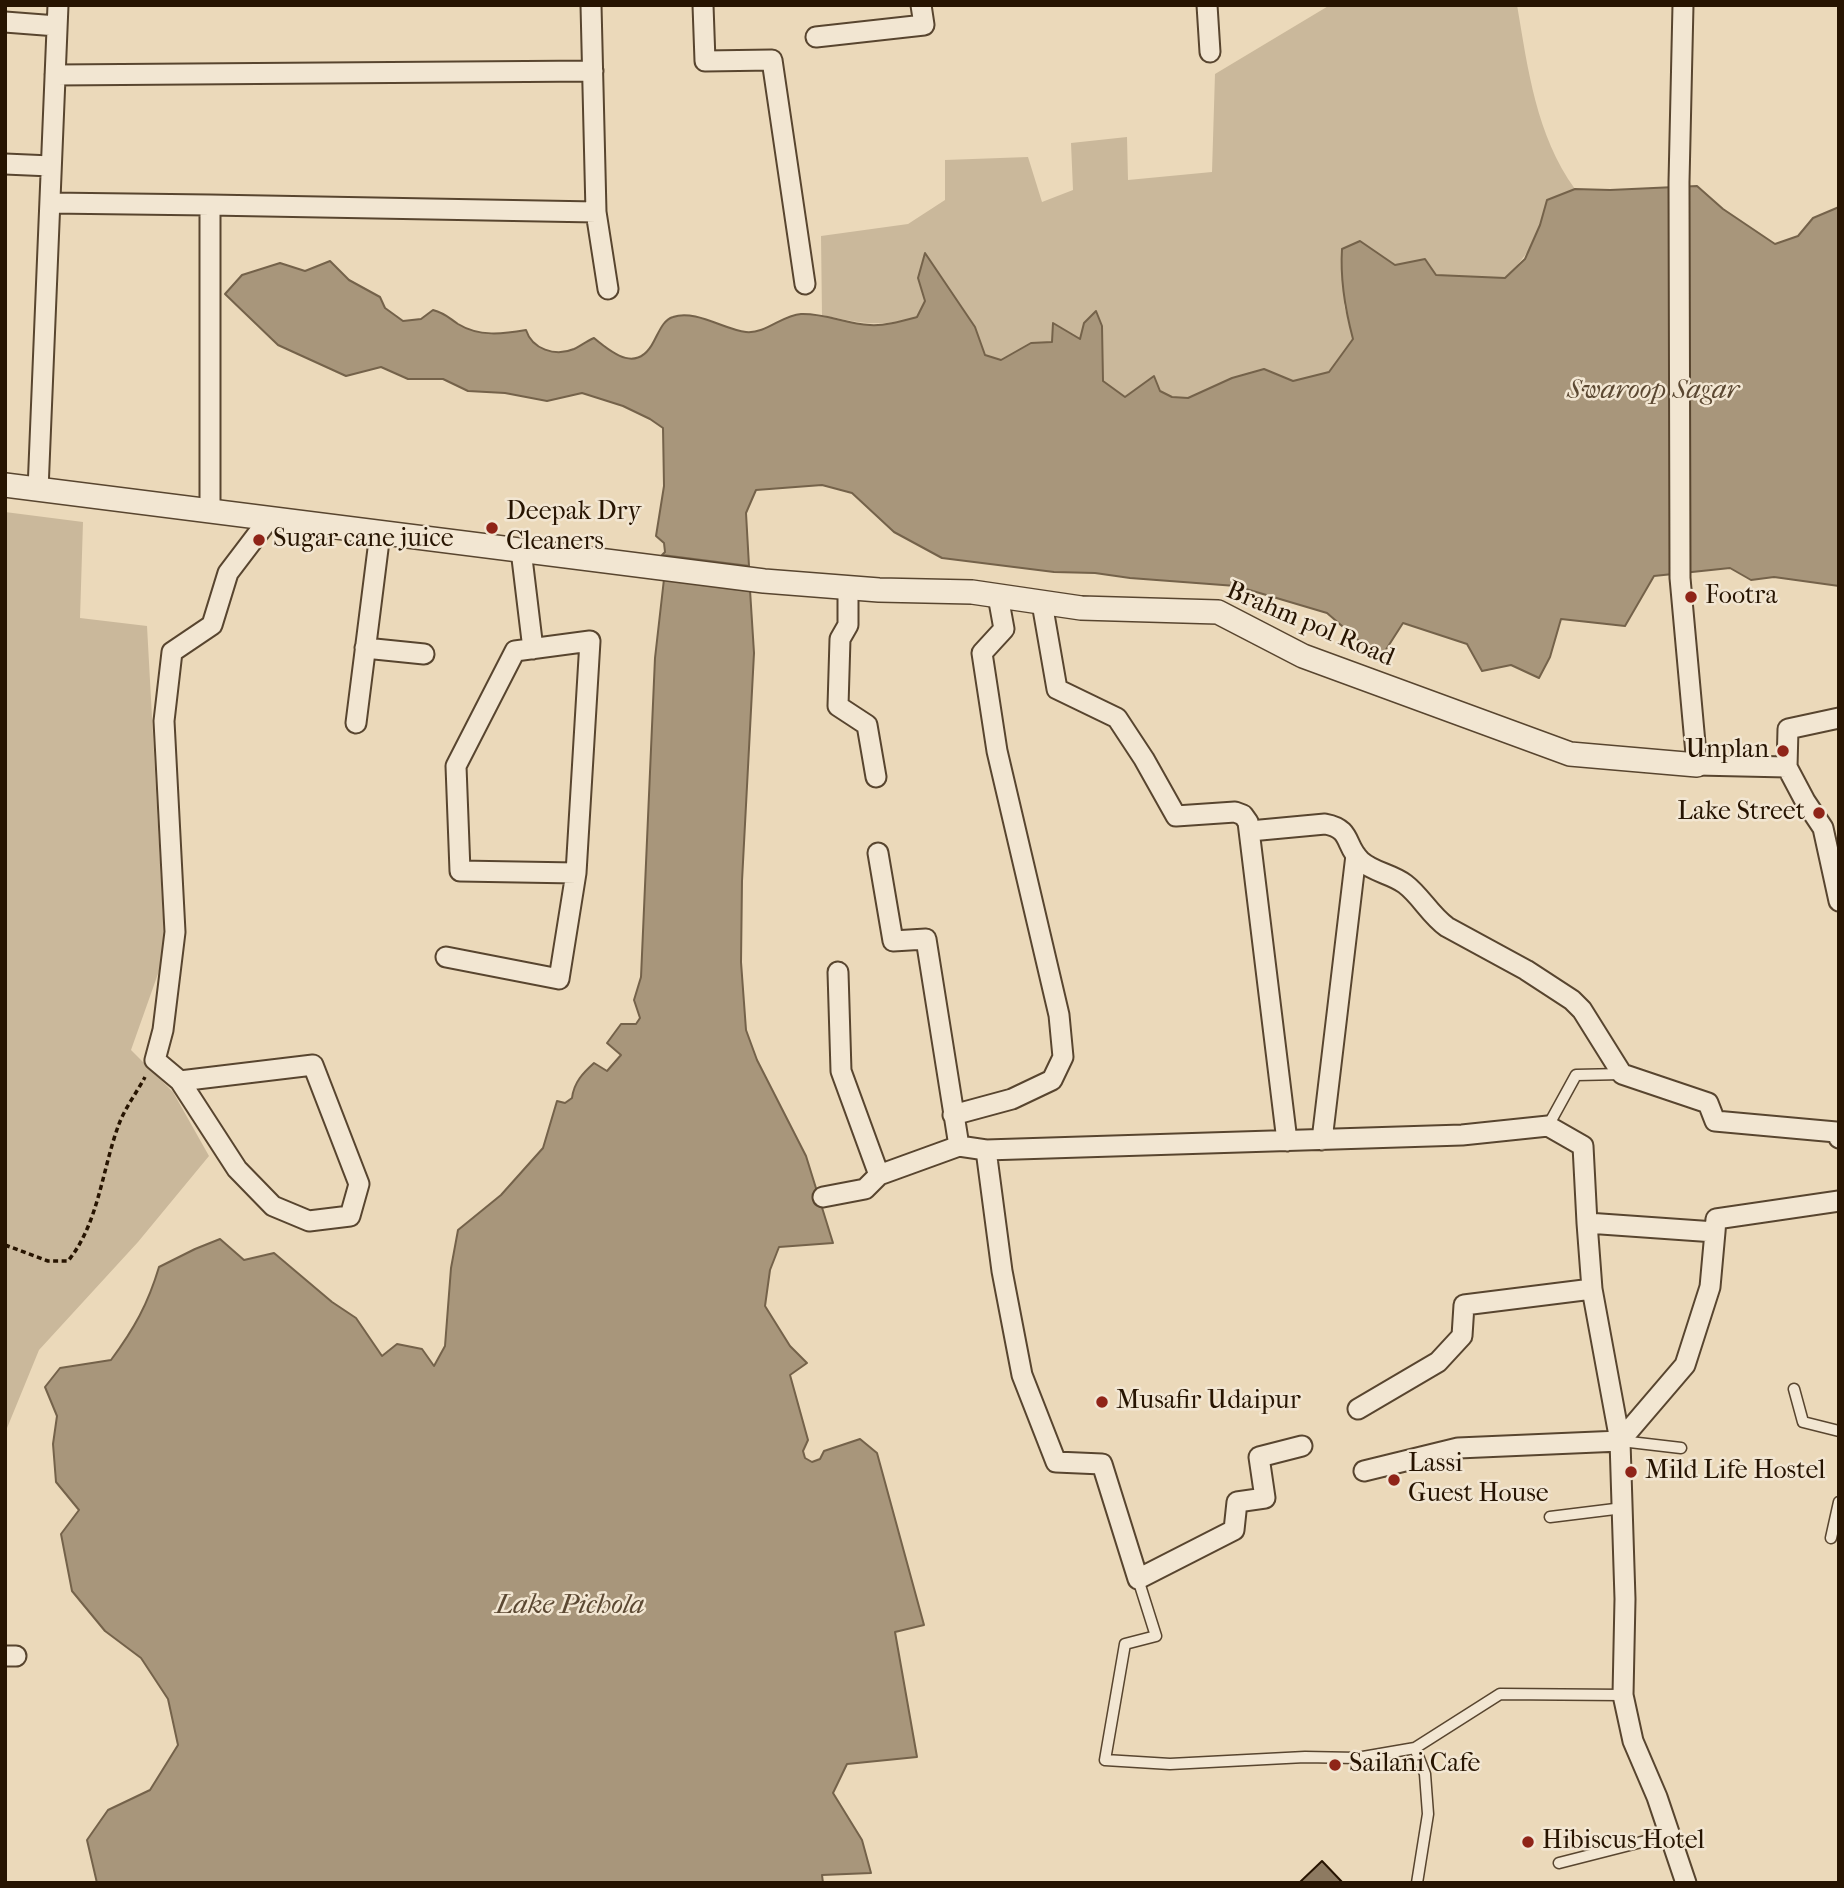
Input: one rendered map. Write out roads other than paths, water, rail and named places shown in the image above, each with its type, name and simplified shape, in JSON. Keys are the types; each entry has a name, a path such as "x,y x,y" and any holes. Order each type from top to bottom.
{"street":[{"path":"38,489 58,5"},
{"path":"592,5 596,212 608,289"},
{"path":"703,5 705,61 772,60 805,284"},
{"path":"816,37 924,25 921,5"},
{"path":"1207,5 1210,52"},
{"path":"1683,5 1679,182 1680,578 1698,765 1787,767"},
{"path":"5,22 57,26"},
{"path":"55,75 593,71"},
{"path":"5,164 51,166"},
{"path":"50,203 596,212"},
{"path":"210,205 210,511"},
{"name":"Brahm pol Road","path":"5,485 764,581 972,592 1081,608 1219,612 1303,656 1570,754 1698,765"},
{"path":"180,1081 313,1065 359,1184 349,1216 309,1221 273,1206 237,1169 180,1081 155,1060 163,1030 175,932 164,722 172,652 212,625 228,573 269,519"},
{"path":"356,723 380,533"},
{"path":"521,550 533,649"},
{"path":"848,587 848,625 840,639 838,706 867,726 876,777"},
{"path":"953,1115 1012,1099 1052,1080 1063,1056 1059,1015 997,751 982,653 1004,629 998,596"},
{"path":"1042,603 1057,689 1117,718 1176,816 1236,812 1243,815 1250,831 1287,1141"},
{"path":"446,957 559,979 576,873 590,641 515,652 456,766 460,871 576,873"},
{"path":"365,648 424,654"},
{"path":"1839,718 1788,729 1787,767 1823,828 1839,901"},
{"path":"1250,831 1334,825 1343,830 1356,855 1367,866 1403,882 1435,919 1526,970 1572,1000 1582,1010 1622,1074 1708,1103 1715,1121 1836,1132 1839,1138"},
{"path":"878,853 893,941 926,939 959,1146"},
{"path":"1322,1140 1356,855"},
{"path":"838,972 841,1071 878,1175"},
{"path":"823,1197 865,1189 878,1175 959,1146 986,1150 1322,1140 1462,1135 1548,1126 1583,1146 1592,1289 1620,1441 1625,1599 1623,1695 1633,1741 1657,1797 1686,1883"},
{"path":"986,1150 1002,1271 1022,1375 1056,1462 1102,1464 1138,1579 1234,1530 1237,1502 1265,1498 1259,1457 1302,1446"},
{"path":"1364,1471 1458,1448 1620,1441 1685,1365 1710,1287 1716,1219 1839,1202"},
{"path":"1587,1223 1715,1232"},
{"path":"1358,1409 1438,1362 1462,1336 1464,1305 1592,1289"}],"lane":[{"path":"1548,1126 1576,1075 1622,1074"},
{"path":"1794,1389 1803,1422 1839,1431"},
{"path":"1620,1441 1681,1448"},
{"path":"1831,1538 1839,1502"},
{"path":"1550,1517 1623,1508"},
{"path":"1138,1579 1156,1636 1125,1644 1105,1760 1170,1764 1305,1757 1357,1758 1415,1748 1500,1694 1623,1695"},
{"path":"1415,1748 1425,1774 1429,1814 1416,1883"},
{"path":"1559,1863 1669,1835"}],"water":[{"name":"Swaroop Sagar","path":"1697,186 1723,209 1775,244 1798,236 1813,218 1839,207 1839,586 1774,577 1751,580 1730,568 1654,576 1625,626 1561,619 1550,657 1539,678 1511,665 1482,671 1467,644 1403,623 1380,659 1327,613 1236,586 1095,573 1054,572 942,558 894,532 852,493 822,485 756,490 746,513 749,566 662,555 665,552 664,543 656,536 664,486 663,428 650,419 623,406 582,393 547,401 505,393 468,391 443,379 408,379 381,367 346,376 278,345 225,294 242,275 280,263 305,271 330,261 349,280 380,297 385,308 403,321 421,319 433,310 466,328 483,333 526,330 533,342 552,352 574,349 594,338 618,355 633,359 648,351 667,321 682,315 746,332 760,330 801,314 870,325 917,317 925,301 918,278 925,253 975,327 985,355 1001,360 1031,343 1052,342 1053,323 1080,339 1084,323 1096,311 1102,326 1103,381 1125,397 1154,376 1160,391 1172,397 1188,398 1232,378 1264,369 1293,381 1329,372 1353,339 1344,294 1342,249 1360,241 1395,265 1425,259 1436,275 1505,278 1525,259 1540,225 1547,200 1575,189"},
{"name":"Lake Pichola","path":"664,579 750,590 754,653 742,881 741,962 746,1030 757,1060 806,1156 833,1243 779,1247 770,1270 765,1306 790,1346 807,1363 790,1375 808,1440 803,1451 805,1458 812,1462 820,1459 824,1451 860,1439 877,1453 924,1625 895,1632 917,1757 847,1764 833,1793 862,1840 871,1873 822,1875 823,1883 97,1883 87,1840 108,1810 150,1790 178,1745 168,1699 141,1658 105,1631 72,1591 61,1534 79,1510 56,1482 53,1444 57,1416 45,1387 60,1368 111,1360 140,1316 159,1267 220,1239 244,1260 274,1253 332,1302 356,1318 382,1356 397,1344 422,1349 434,1366 445,1346 451,1268 458,1230 501,1195 543,1148 557,1101 565,1103 572,1098 580,1078 594,1063 607,1071 621,1055 607,1043 621,1024 636,1024 640,1018 634,1000 641,977 655,658"}],"place":[{"name":"Deepak Dry Cleaners","path":"492,528"},
{"name":"Sugar cane juice","path":"259,540"},
{"name":"Footra","path":"1691,597"},
{"name":"Unplan","path":"1783,751"},
{"name":"Lake Street","path":"1819,813"},
{"name":"Musafir Udaipur","path":"1102,1402"},
{"name":"Mild Life Hostel","path":"1631,1472"},
{"name":"Lassi Guest House","path":"1394,1480"},
{"name":"Sailani Cafe","path":"1335,1765"},
{"name":"Hibiscus Hotel","path":"1528,1842"}]}
